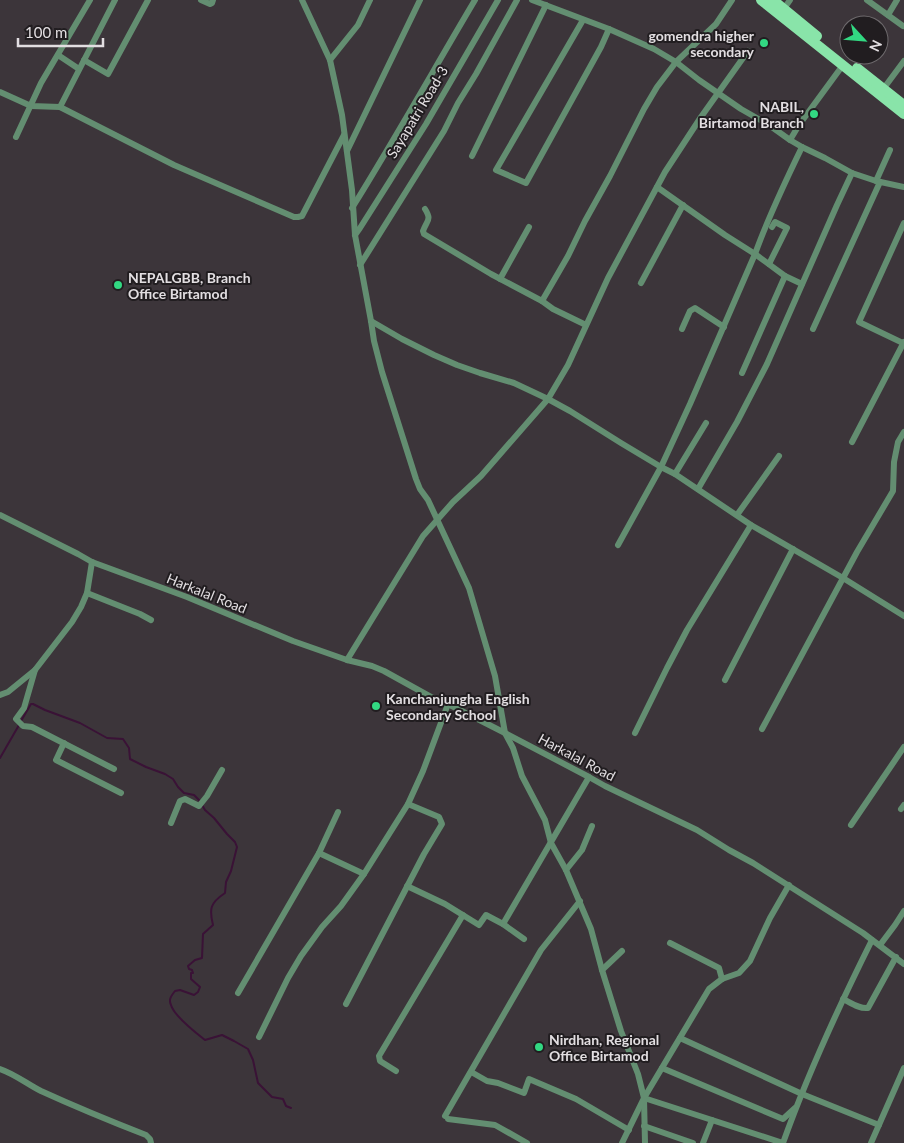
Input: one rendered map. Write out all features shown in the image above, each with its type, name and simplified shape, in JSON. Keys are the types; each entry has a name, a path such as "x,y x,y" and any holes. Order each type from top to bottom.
{"main road":[{"path":"760,0 785,8 839,61"},
{"path":"773,0 785,8 904,114"},
{"path":"843,65 881,92 904,105"}],"street":[{"path":"16,137 41,83 90,0"},
{"path":"60,107 116,0"},
{"path":"84,60 108,74 148,0"},
{"path":"201,0 210,4 213,0"},
{"path":"302,0 330,60 342,115 352,190 354,235 374,341 382,372 416,480 428,500 469,588 495,676 505,733 513,748 522,776 545,820 551,843 566,870 591,929 621,1032 638,1074 644,1098 645,1143"},
{"path":"330,60 358,24 370,0"},
{"path":"347,151 420,0"},
{"path":"352,208 407,118 475,0"},
{"name":"Sayapatri Road-3","path":"354,235 426,124 498,0"},
{"path":"360,265 444,131 517,0"},
{"path":"532,0 610,29 654,49 676,62 718,94 770,125 790,140 852,174 904,187"},
{"path":"542,301 568,256 657,87 676,62 716,24 732,0"},
{"path":"867,0 888,15 898,0"},
{"path":"472,156 546,5"},
{"path":"889,16 903,26"},
{"path":"583,20 496,170 526,183 610,29"},
{"path":"347,660 423,536 453,502 481,476 548,399 568,365 612,270 657,187 681,146 748,51"},
{"path":"58,56 79,69"},
{"path":"881,92 904,61"},
{"path":"790,140 843,65"},
{"path":"0,92 32,106 60,107 174,164 294,217 302,216 344,135"},
{"path":"618,545 661,468 724,327 763,232 802,147"},
{"path":"813,329 890,150"},
{"path":"698,489 737,422 767,364 852,174"},
{"path":"657,187 785,276 802,284"},
{"path":"641,283 683,205"},
{"path":"425,209 430,216 423,231 424,234 553,309 586,325"},
{"path":"769,264 787,228 775,222 772,227"},
{"path":"852,442 904,342 859,322 904,223"},
{"path":"500,279 530,227"},
{"path":"742,373 785,276"},
{"path":"682,329 690,311 695,308 724,327"},
{"path":"371,321 434,355 457,365 514,383 570,411 661,468 675,474 751,525 904,616"},
{"path":"675,474 706,423"},
{"path":"762,729 856,552 894,490 894,462 898,442 904,432"},
{"path":"737,515 779,456"},
{"name":"Harkalal Road","path":"0,515 92,562 186,597 293,641 384,671 604,786 697,830 789,885 880,945 904,964"},
{"path":"635,733 687,630 751,525"},
{"path":"725,680 793,550"},
{"path":"0,696 8,692 35,670 72,622 87,593 92,562"},
{"path":"87,593 151,620"},
{"path":"35,670 24,708 16,719 23,726 32,727 114,769"},
{"path":"259,1037 301,956 364,874 408,804 448,704"},
{"path":"64,743 56,760 121,793"},
{"path":"851,825 904,747"},
{"path":"171,823 180,801 185,799 199,806 222,770"},
{"path":"503,924 589,777"},
{"path":"346,1004 424,854 442,824 439,817 408,804"},
{"path":"238,993 319,853 338,812"},
{"path":"566,870 582,850 592,826"},
{"path":"319,853 364,874"},
{"path":"622,1143 644,1098 709,989 722,979 739,973 750,961 770,918 789,885"},
{"path":"408,886 446,904 479,925 486,915 524,938"},
{"path":"527,1143 495,1125 447,1118 541,950 580,901"},
{"path":"880,945 904,911"},
{"path":"396,1071 380,1061 379,1056 463,915"},
{"path":"644,1098 783,1143 796,1107 843,999 872,940"},
{"path":"670,943 719,968 722,979"},
{"path":"602,970 622,951"},
{"path":"843,999 858,1007 868,1008 896,957"},
{"path":"680,1038 802,1094 879,1126"},
{"path":"662,1068 783,1119 796,1107"},
{"path":"872,1143 904,1068"},
{"path":"0,1069 9,1072 46,1093 146,1135 151,1143"},
{"path":"473,1073 487,1081 524,1092 528,1079 576,1098 628,1130"},
{"path":"703,1143 712,1120"},
{"path":"644,1126 693,1143"}],"waterway":[{"path":"21,721 31,704 33,704 80,723 107,738 123,739 129,748 130,759 165,774 173,779 184,793 194,795 200,801"},
{"path":"0,758 19,725"},
{"path":"202,805 235,842 237,847 226,882 225,893 216,900 211,910 213,925 203,934 202,958 195,960 188,966 193,973 191,973 191,979 200,987 198,992 194,995 180,990 175,991 170,1003 181,1019 205,1040 222,1035 248,1049 253,1060 258,1083 272,1097 283,1099 286,1106 291,1108"}],"place":[{"name":"gomendra higher secondary","path":"764,43"},
{"name":"NABIL, Birtamod Branch","path":"814,114"},
{"name":"NEPALGBB, Branch Office Birtamod","path":"118,285"},
{"name":"Kanchanjungha English Secondary School","path":"376,706"},
{"name":"Nirdhan, Regional Office Birtamod","path":"539,1047"}]}
